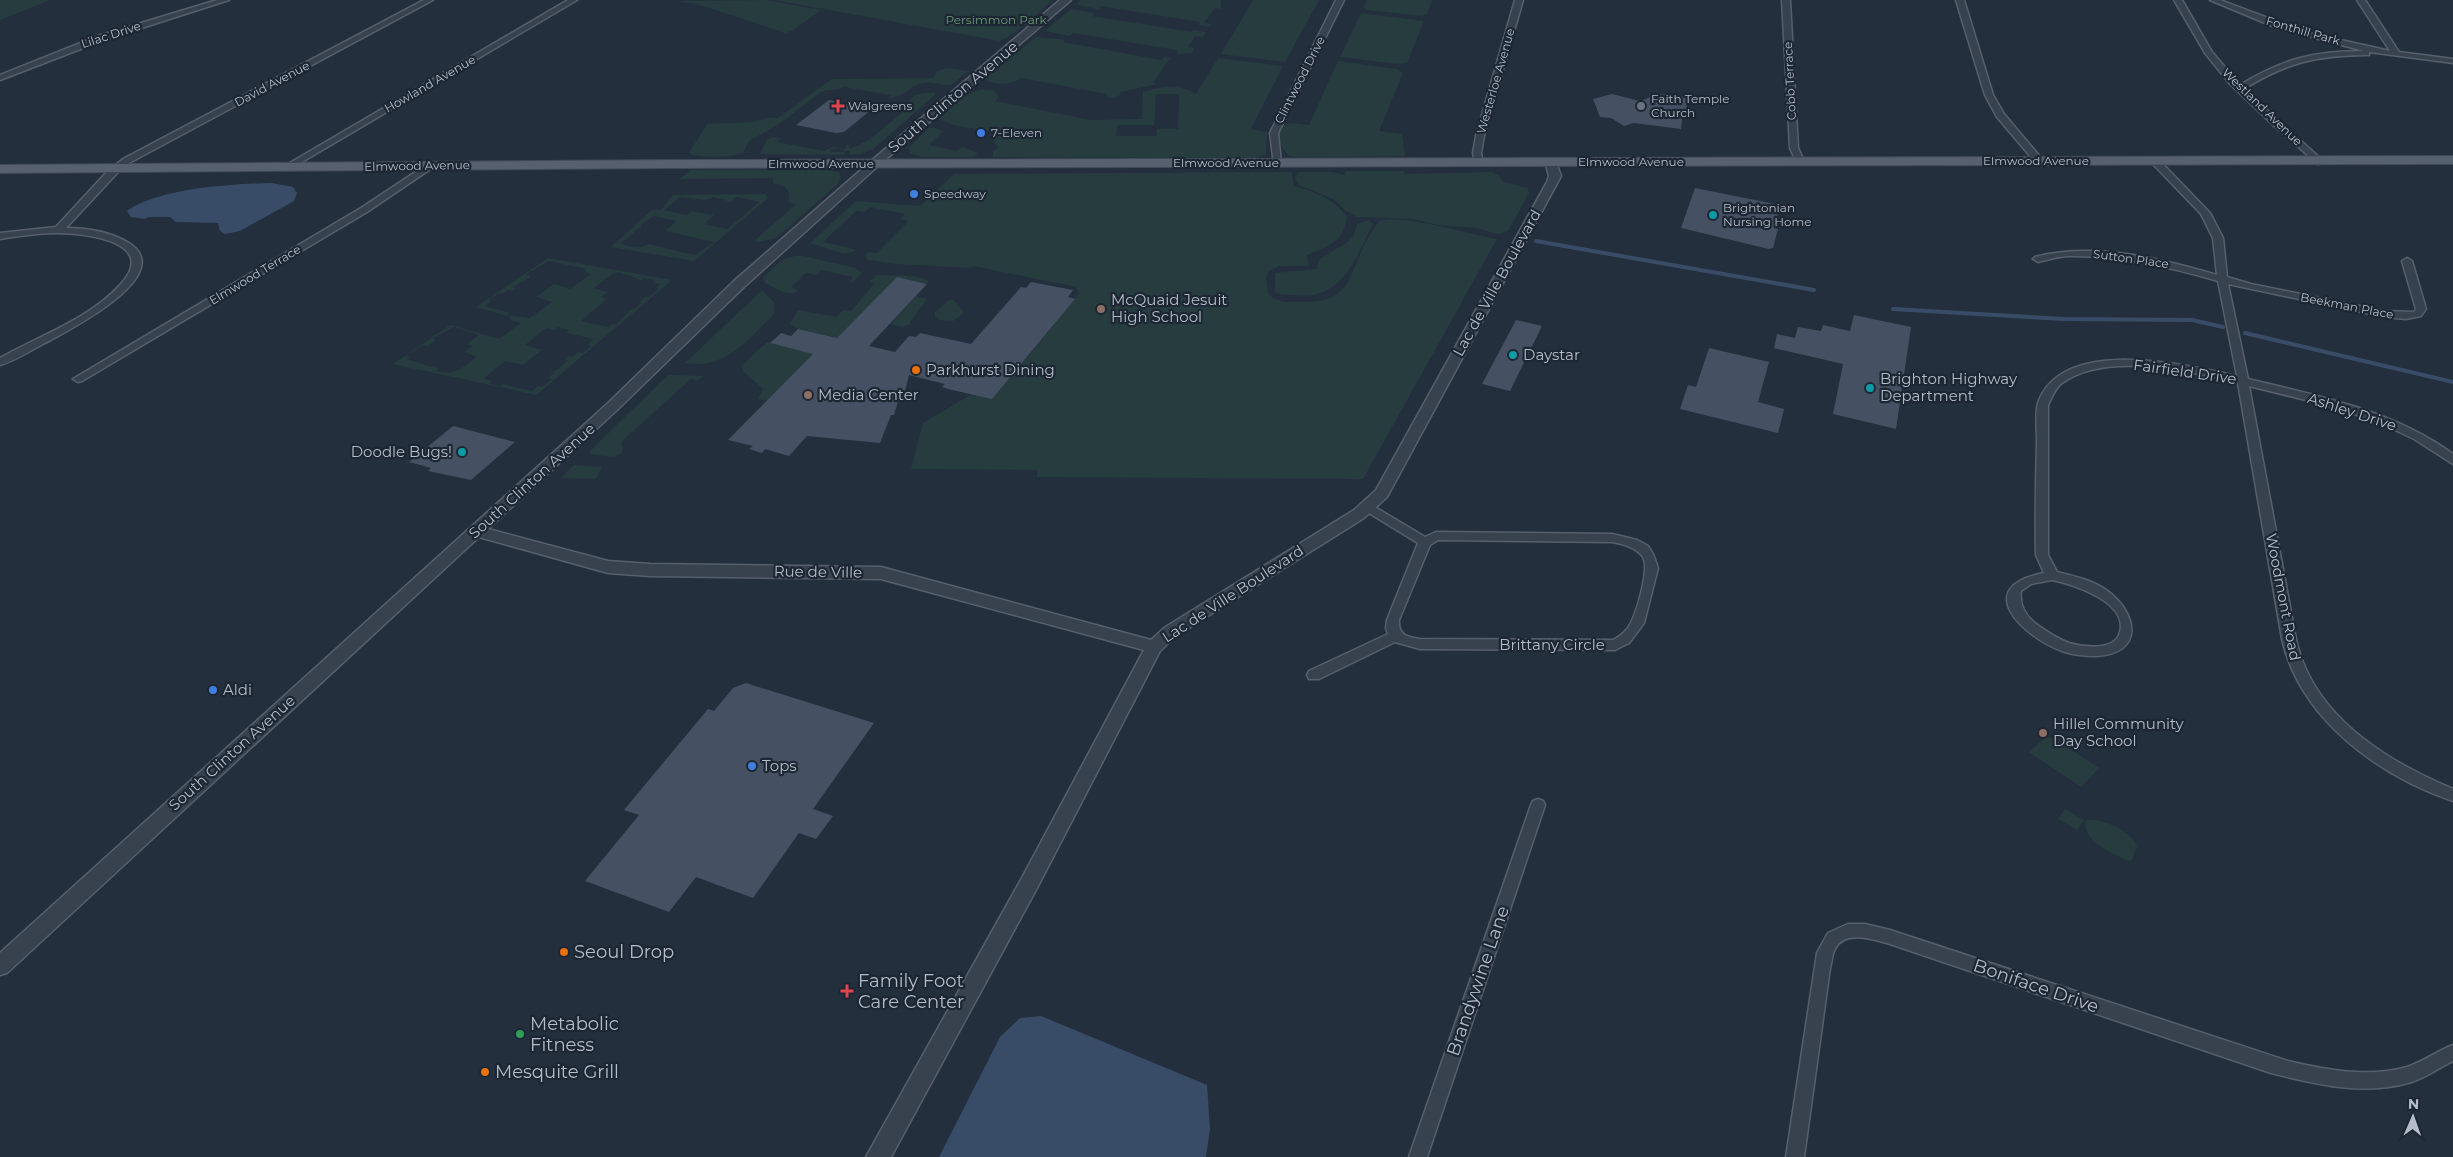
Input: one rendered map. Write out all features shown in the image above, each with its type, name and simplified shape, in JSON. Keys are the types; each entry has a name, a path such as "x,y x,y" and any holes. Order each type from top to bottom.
{"main road":[{"name":"Elmwood Avenue","path":"0,169 874,164 2453,160"}],"street":[{"name":"Lilac Drive","path":"0,78 101,38 225,0"},
{"name":"David Avenue","path":"58,230 78,213 93,191 116,169 429,0"},
{"name":"Howland Avenue","path":"288,167 573,0"},
{"name":"South Clinton Avenue","path":"0,966 617,402 728,295 874,164 1066,0"},
{"name":"Clintwood Drive","path":"1277,163 1274,133 1340,0"},
{"name":"Westerloe Avenue","path":"1479,162 1477,152 1480,136 1519,0"},
{"name":"Cobb Terrace","path":"1786,0 1794,148 1800,161"},
{"path":"1960,0 1989,95 2000,115 2039,161"},
{"name":"Westland Avenue","path":"2178,0 2209,53 2239,88 2318,161"},
{"name":"Fonthill Park","path":"2214,0 2297,31 2396,54 2453,61"},
{"path":"2361,0 2396,54"},
{"name":"Fonthill Park","path":"2239,88 2272,68 2298,59 2336,54 2396,54 2453,57"},
{"name":"Fairfield Drive","path":"2052,576 2042,555 2040,512 2043,405 2046,396 2060,380 2081,370 2096,366 2132,364 2167,366 2243,382 2222,279 2218,238 2211,222 2155,161"},
{"name":"Lac de Ville Boulevard","path":"878,1157 1030,882 1154,647 1170,632 1368,507 1382,493 1488,297 1553,182 1555,176 1551,162"},
{"name":"Elmwood Terrace","path":"78,379 364,210 429,166"},
{"path":"0,236 58,230 87,233 123,242 133,249 137,257 134,275 124,288 106,303 0,362"},
{"name":"Sutton Place","path":"2038,259 2067,252 2134,258 2177,266 2222,279"},
{"name":"Beekman Place","path":"2222,279 2268,291 2384,314 2406,316 2417,314 2421,309 2408,261"},
{"name":"Ashley Drive","path":"2243,382 2324,402 2374,417 2415,436 2453,460"},
{"name":"Woodmont Road","path":"2243,382 2289,639 2296,667 2315,697 2341,727 2376,754 2419,782 2453,796"},
{"path":"1314,675 1396,636 1392,628 1393,620 1425,542 1368,507"},
{"name":"Rue de Ville","path":"477,531 608,567 650,570 881,573 1154,647"},
{"name":"Brittany Circle","path":"1396,636 1404,641 1420,644 1615,645 1625,642 1634,630 1652,568 1651,559 1643,548 1612,538 1450,535 1436,536 1425,542"},
{"path":"2052,576 2085,584 2114,602 2123,613 2128,625 2127,635 2121,644 2111,649 2096,652 2080,651 2060,645 2042,636 2027,625 2017,613 2013,600 2015,590 2023,582 2036,577 2052,576"},
{"name":"Brandywine Lane","path":"1418,1157 1538,805"},
{"name":"Boniface Drive","path":"1795,1157 1822,968 1828,944 1844,932 1863,930 1890,937 2270,1065 2311,1075 2373,1080 2399,1076 2428,1067 2453,1053"}],"green space":[{"path":"0,0 50,0 0,20"},
{"path":"766,0 821,10 792,31 785,33 697,4 677,1"},
{"name":"Persimmon Park","path":"774,0 1053,0 1013,34 1000,41"},
{"path":"1081,0 1221,0 1221,9 1215,8 1204,23 1211,24 1209,27 1199,25 1200,22 1101,6 1098,9 1078,5 1077,3"},
{"path":"1253,0 1319,0 1285,62 1221,54"},
{"path":"1367,0 1432,0 1427,14 1422,16 1367,10 1364,7"},
{"path":"1071,9 1094,13 1092,16 1191,32 1193,30 1206,32 1203,37 1195,36 1188,47 1194,48 1192,53 1178,54 1177,50 1073,33 1069,36 1045,31"},
{"path":"1361,13 1424,21 1407,63 1398,64 1340,57"},
{"path":"1036,37 1065,40 1063,42 1161,60 1164,57 1170,58 1153,83 1157,84 1121,92 1120,95 1113,98 1106,96 1107,94 1021,78 1003,84 985,79"},
{"path":"1218,58 1283,66 1251,129 1267,132 1266,155 1256,158 993,157 993,151 999,148 993,141 1001,133 953,125 939,119 970,93 985,90 994,91 999,97 995,101 1091,120 1142,119 1143,92 1151,90 1176,87 1196,94","holes":["1156,94 1179,94 1178,129 1157,129 1156,136 1116,136 1117,125 1154,125"]},
{"path":"1338,61 1397,69 1403,73 1379,131 1402,134 1405,156 1294,157 1283,149 1279,136 1280,126 1291,123 1309,125"},
{"path":"947,68 969,71 951,85 918,84 899,96 888,98 891,95 844,87 824,91 779,124 749,141 743,153 716,157 689,153 707,124 754,122 766,118 778,118 832,79 934,78 937,71"},
{"path":"935,93 935,95 873,149 861,154 849,155 850,151 844,151 846,145 850,149 869,140 911,105 906,103 915,95"},
{"path":"929,128 943,131 929,145 956,151 963,147 978,153 974,157 921,157 910,153 909,147"},
{"path":"773,137 782,138 777,142 825,151 831,148 837,147 841,149 831,149 830,152 845,152 844,155 760,154 767,140"},
{"path":"691,170 828,170 838,172 841,177 837,185 776,238 758,242 755,240 796,204 788,202 790,194 785,187 773,183 773,178 679,179"},
{"path":"1345,171 1404,171 1405,174 1492,172 1500,176 1502,181 1527,188 1529,193 1508,231 1498,234 1476,228 1439,225 1414,219 1357,217 1346,211 1335,200 1299,185 1295,179 1297,173 1300,172 1332,172 1345,175"},
{"name":"McQuaid Jesuit High School","path":"1292,172 1294,186 1330,200 1347,217 1339,238 1329,246 1307,255 1309,266 1279,266 1268,272 1266,278 1268,293 1280,301 1315,301 1329,298 1339,293 1346,285 1369,236 1380,221 1389,219 1419,222 1497,239 1363,479 1037,477 1037,470 911,469 923,423 972,394 1016,355 1028,357 1079,293 1076,287 973,266 971,268 895,264 868,260 865,256 868,252 877,253 909,221 901,219 905,214 870,207 865,212 856,211 823,242 856,251 844,254 810,243 856,201 920,206 954,174"},
{"path":"765,194 768,198 694,261 611,247 652,210 661,210 673,195","holes":["680,197 705,200 714,197 731,202 736,197 759,202 728,229 704,224 714,215 692,211 687,215 664,210","654,216 677,221 665,231 714,242 695,255 648,244 637,248 621,243 642,226 640,225"]},
{"path":"1369,220 1373,224 1360,251 1345,275 1335,285 1324,292 1310,295 1275,292 1275,273 1316,269 1321,258 1348,242 1354,234 1357,224"},
{"path":"795,256 804,256 855,268 862,273 852,283 849,282 853,277 821,270 816,275 806,273 791,287 798,290 790,293 765,283 763,277 782,260"},
{"path":"548,258 672,280 536,395 393,364 450,325 499,339 521,323 508,319 511,317 476,307","holes":["549,261 586,269 584,271 591,274 570,289 554,284 536,297 552,302 530,318 507,315 510,313 485,306 491,301 489,300 499,293 502,294 508,290 512,291 516,288 513,287 531,277 526,274","619,272 641,280 644,278 656,280 654,282 660,284 656,288 658,289 649,297 645,297 639,302 642,303 633,310 630,310 616,325 612,324 608,327 581,321 607,299 601,297 608,292 594,288 612,274","454,327 479,335 467,344 472,346 464,352 477,357 458,370 448,373 436,371 439,369 407,359 410,357 407,355 423,345 427,346 436,340 433,338","558,327 569,330 566,333 594,339 588,344 591,346 583,353 578,352 572,357 568,356 565,359 568,360 557,370 550,372 554,373 548,378 552,379 542,387 538,386 532,391 503,384 500,386 490,384 492,381 483,379 505,361 523,365 542,350 525,345 546,328 555,330"]},
{"path":"877,275 915,276 929,281 927,284 897,277 837,338 798,329 790,324 798,310 836,317 843,310 851,311 875,283 869,282"},
{"path":"762,290 774,302 774,314 755,333 724,357 712,362 699,364 685,363"},
{"path":"916,296 927,299 910,322 911,324 902,327 891,324"},
{"path":"949,300 954,300 963,311 963,314 953,321 939,320 935,316 935,312"},
{"path":"767,342 801,351 817,350 766,401 758,399 763,389 742,370 745,362"},
{"path":"668,375 704,376 696,381 692,378 621,442 623,450 620,454 612,457 591,454 589,452"},
{"path":"574,465 602,467 596,479 561,478"},
{"path":"2046,737 2055,739 2099,768 2081,787 2029,752"},
{"path":"2065,809 2084,820 2077,830 2058,819"},
{"path":"2088,820 2101,821 2123,830 2129,835 2137,846 2132,860 2127,861 2094,841 2086,829 2085,822"}],"water":[{"path":"272,183 293,187 297,193 294,201 240,231 225,234 220,231 218,223 176,222 170,217 149,217 145,219 131,217 127,211 141,203 176,192 217,186"},
{"path":"1041,1016 1207,1085 1210,1129 1206,1157 939,1157 1000,1037 1020,1018"}],"building":[{"name":"Faith Temple Church","path":"1612,94 1640,101 1659,94 1687,97 1686,119 1682,119 1681,129 1634,123 1624,126 1611,118 1600,117 1593,99"},
{"name":"Walgreens","path":"829,100 872,109 844,132 836,133 796,125"},
{"name":"Brightonian Nursing Home","path":"1695,188 1780,205 1774,228 1778,229 1773,248 1769,249 1681,228"},
{"name":"McQuaid Jesuit High School","path":"897,277 927,284 869,346 895,352 909,336 916,337 920,333 971,344 1021,287 1026,288 1031,282 1073,290 1068,297 1075,299 992,399 948,389 942,387 945,384 909,375 905,391 903,391 902,398 899,398 894,415 891,415 880,443 807,436 789,456 765,449 762,453 749,449 753,446 728,440 813,354 770,343 781,333 791,336 798,329 837,338"},
{"name":"Brighton Highway Department","path":"1854,315 1911,327 1896,429 1833,414 1843,364 1774,348 1777,334 1795,338 1798,327 1821,331 1823,325 1850,331"},
{"name":"Daystar","path":"1516,320 1542,326 1510,391 1482,384"},
{"path":"1709,348 1769,362 1758,402 1784,409 1778,433 1680,409 1688,385 1696,387"},
{"name":"Doodle Bugs!","path":"453,426 515,442 471,480 428,471 431,468 409,462"},
{"name":"Tops","path":"746,683 874,723 813,809 833,816 816,839 799,833 753,898 696,877 669,912 585,881 639,815 624,810 708,709 714,711 733,688"}],"waterway":[{"path":"1536,241 1814,290"},
{"path":"1893,309 2064,319 2192,320 2223,327"},
{"path":"2245,333 2453,382"}],"place":[{"name":"Walgreens","path":"838,106"},
{"name":"Faith Temple Church","path":"1641,106"},
{"name":"7-Eleven","path":"981,133"},
{"name":"Speedway","path":"914,194"},
{"name":"Brightonian Nursing Home","path":"1713,215"},
{"name":"McQuaid Jesuit High School","path":"1101,309"},
{"name":"Daystar","path":"1513,355"},
{"name":"Parkhurst Dining","path":"916,370"},
{"name":"Brighton Highway Department","path":"1870,388"},
{"name":"Media Center","path":"808,395"},
{"name":"Doodle Bugs!","path":"462,452"},
{"name":"Aldi","path":"213,690"},
{"name":"Hillel Community Day School","path":"2043,733"},
{"name":"Tops","path":"752,766"},
{"name":"Seoul Drop","path":"564,952"},
{"name":"Family Foot Care Center","path":"847,991"},
{"name":"Metabolic Fitness","path":"520,1034"},
{"name":"Mesquite Grill","path":"485,1072"}]}
